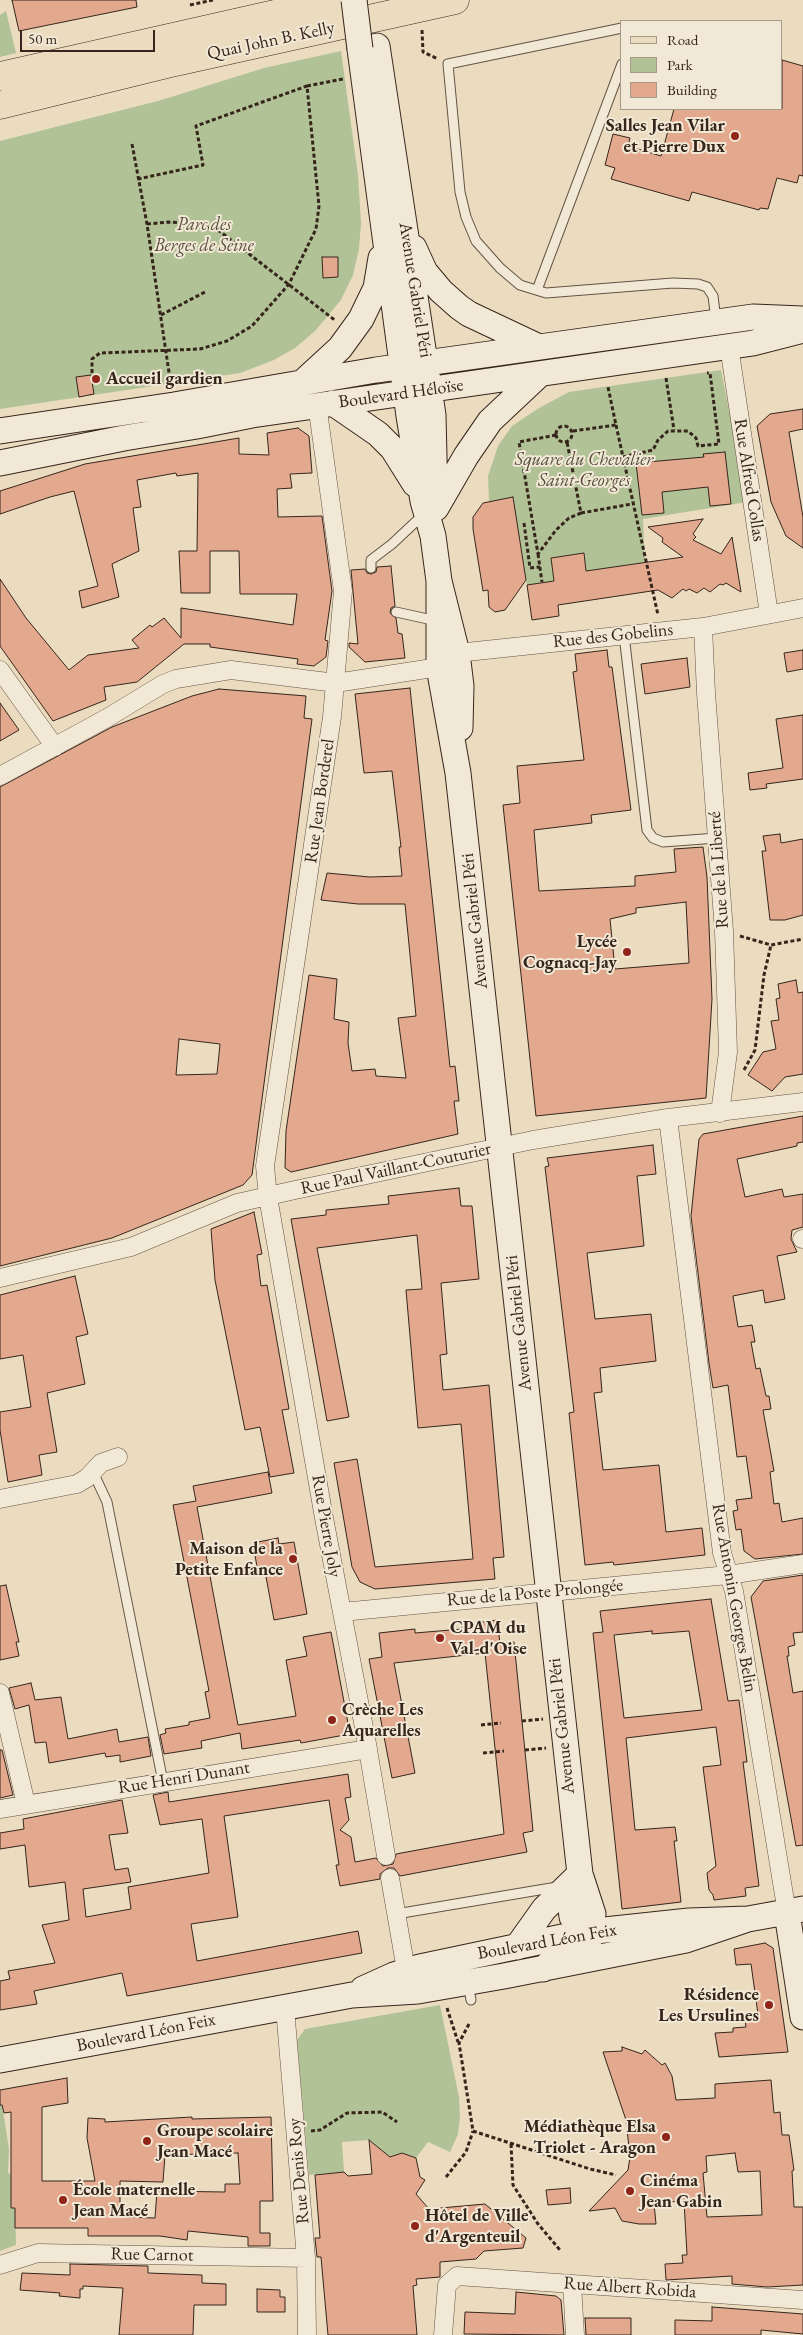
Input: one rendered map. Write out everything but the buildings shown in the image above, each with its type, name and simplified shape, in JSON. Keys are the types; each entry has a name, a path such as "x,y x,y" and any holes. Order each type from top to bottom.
{"main road":[{"name":"Quai John B. Kelly","path":"0,76 337,0"},
{"path":"354,0 369,47"},
{"path":"369,47 370,0"},
{"name":"Quai John B. Kelly","path":"0,105 176,62 455,0"},
{"name":"Avenue Gabriel Péri","path":"369,47 394,232 401,367 433,536 448,660"},
{"path":"394,232 441,291 469,314 539,347"},
{"path":"303,382 340,348 361,319 376,288 394,232"},
{"name":"Avenue Gabriel Péri","path":"394,232 427,364 435,426 428,508"},
{"name":"Boulevard Héloïse","path":"0,431 174,405 303,382 539,347 753,318 803,319"},
{"name":"Boulevard Héloïse","path":"0,464 124,438 325,403 430,391 753,343 803,330"},
{"path":"325,403 378,434 393,449 428,508 490,421 540,374"},
{"name":"Avenue Gabriel Péri","path":"439,581 438,622 448,660 461,686 458,772 548,1592 574,1880 571,1908 572,1917 586,1932 592,1958"},
{"path":"517,1947 544,1909 574,1880"},
{"name":"Boulevard Léon Feix","path":"352,1995 406,1970 586,1932 689,1921 748,1919 795,1911"},
{"name":"Rue Antonin Georges Belin","path":"795,1911 803,2017"},
{"name":"Boulevard Léon Feix","path":"0,2060 352,1995 418,1991 469,1992 543,1969 686,1940 748,1919"},
{"path":"543,1969 586,1932"}],"street":[{"name":"Rue Alfred Collas","path":"729,346 769,614"},
{"name":"Rue Jean Borderel","path":"268,1197 265,1166 336,682 343,592 325,403"},
{"name":"Rue des Gobelins","path":"0,776 55,747 163,684 176,679 231,670 336,682 448,660 624,635 703,627 803,608"},
{"name":"Rue de la Liberté","path":"703,627 724,931 728,1052 720,1113"},
{"path":"0,670 55,747"},
{"name":"Rue Paul Vaillant-Couturier","path":"0,1278 131,1247 237,1203 499,1146 668,1118 803,1102"},
{"name":"Rue Antonin Georges Belin","path":"668,1118 722,1554 734,1591 795,1911"},
{"name":"Rue Pierre Joly","path":"268,1197 386,1856"},
{"path":"0,1499 76,1484 87,1478 101,1463 118,1457"},
{"name":"Rue de la Poste Prolongée","path":"342,1612 728,1575 803,1564"},
{"path":"0,1693 26,1804"},
{"name":"Rue Henri Dunant","path":"0,1808 368,1749"},
{"path":"390,1878 406,1970"},
{"name":"Rue Denis Roy","path":"285,2008 306,2258 307,2335"},
{"name":"Rue Carnot","path":"0,2265 38,2252 306,2258"},
{"name":"Rue Albert Robida","path":"443,2335 447,2285 457,2276 803,2300"},
{"path":"572,2284 575,2335"}],"lane":[{"path":"620,28 448,64 460,192 466,217 476,242 500,268 520,284 546,293 673,283 698,284 707,287 713,296 716,323"},
{"path":"537,290 620,69"},
{"path":"371,568 371,560 392,544 428,508"},
{"path":"396,612 438,622"},
{"path":"624,635 647,830 653,838 663,842 717,838"},
{"path":"93,1472 106,1502 163,1782"},
{"path":"396,1914 574,1880"},
{"path":"469,1992 479,1954"}],"path":[{"path":"190,5 213,0"},
{"path":"420,8 423,52 448,64"},
{"path":"138,179 203,165 196,126 307,86 352,78"},
{"path":"92,373 92,359 100,353 200,349 227,341 252,326 289,284 316,229 319,206 307,86"},
{"path":"132,144 147,224 172,389"},
{"path":"147,224 184,223 218,230 340,324"},
{"path":"161,315 205,292"},
{"path":"623,457 653,450 663,435 668,431 674,430 688,431 696,438 698,446 719,444 710,373 701,374"},
{"path":"674,377 665,378 674,430"},
{"path":"618,386 608,387 661,631"},
{"path":"573,431 616,425"},
{"path":"567,442 559,440 556,435 557,430 561,426 569,427 573,431"},
{"path":"567,442 571,439 573,431"},
{"path":"542,582 519,442 556,435"},
{"path":"567,442 580,513"},
{"path":"538,554 556,530 568,518 580,513 632,504"},
{"path":"524,523 530,568 540,566"},
{"path":"724,931 771,945 803,939"},
{"path":"724,1082 739,1079 756,1050 764,974 771,945"},
{"path":"481,1725 501,1723"},
{"path":"483,1753 504,1752"},
{"path":"446,2002 458,2043 473,2131 466,2152 446,2177"},
{"path":"458,2043 469,2024"},
{"path":"296,2132 320,2130 347,2113 382,2112 397,2122"},
{"path":"473,2131 590,2169 616,2175"},
{"path":"511,2143 513,2185 538,2224 560,2250"}],"green space":[{"path":"6,11 16,53 0,57 0,15"},
{"name":"Parc des Berges de Seine","path":"341,51 358,175 361,223 359,249 353,275 341,300 315,331 295,348 274,360 240,373 0,409 0,141 158,101 264,68"},
{"name":"Square du Chevalier Saint-Georges","path":"721,370 747,502 643,519 645,563 586,571 584,553 551,558 554,581 527,585 513,498 489,502 488,476 498,446 512,426 539,408 569,392"},
{"path":"440,2005 459,2097 460,2117 458,2134 450,2152 428,2142 416,2158 402,2153 390,2157 369,2140 342,2142 344,2172 309,2175 297,2040 305,2029"},
{"path":"0,2092 9,2149 8,2172 11,2175 11,2208 15,2208 16,2245 0,2251"}],"place":[{"name":"Salles Jean Vilar et Pierre Dux","path":"735,136"},
{"name":"Accueil gardien","path":"96,379"},
{"name":"Lycée Cognacq-Jay","path":"627,952"},
{"name":"Maison de la Petite Enfance","path":"293,1559"},
{"name":"CPAM du Val-d'Oise","path":"440,1638"},
{"name":"Crèche Les Aquarelles","path":"332,1720"},
{"name":"Résidence Les Ursulines","path":"769,2005"},
{"name":"Médiathèque Elsa Triolet - Aragon","path":"666,2137"},
{"name":"Groupe scolaire Jean Macé","path":"147,2141"},
{"name":"Cinéma Jean Gabin","path":"630,2191"},
{"name":"École maternelle Jean Macé","path":"63,2200"},
{"name":"Hôtel de Ville d'Argenteuil","path":"415,2226"}]}
